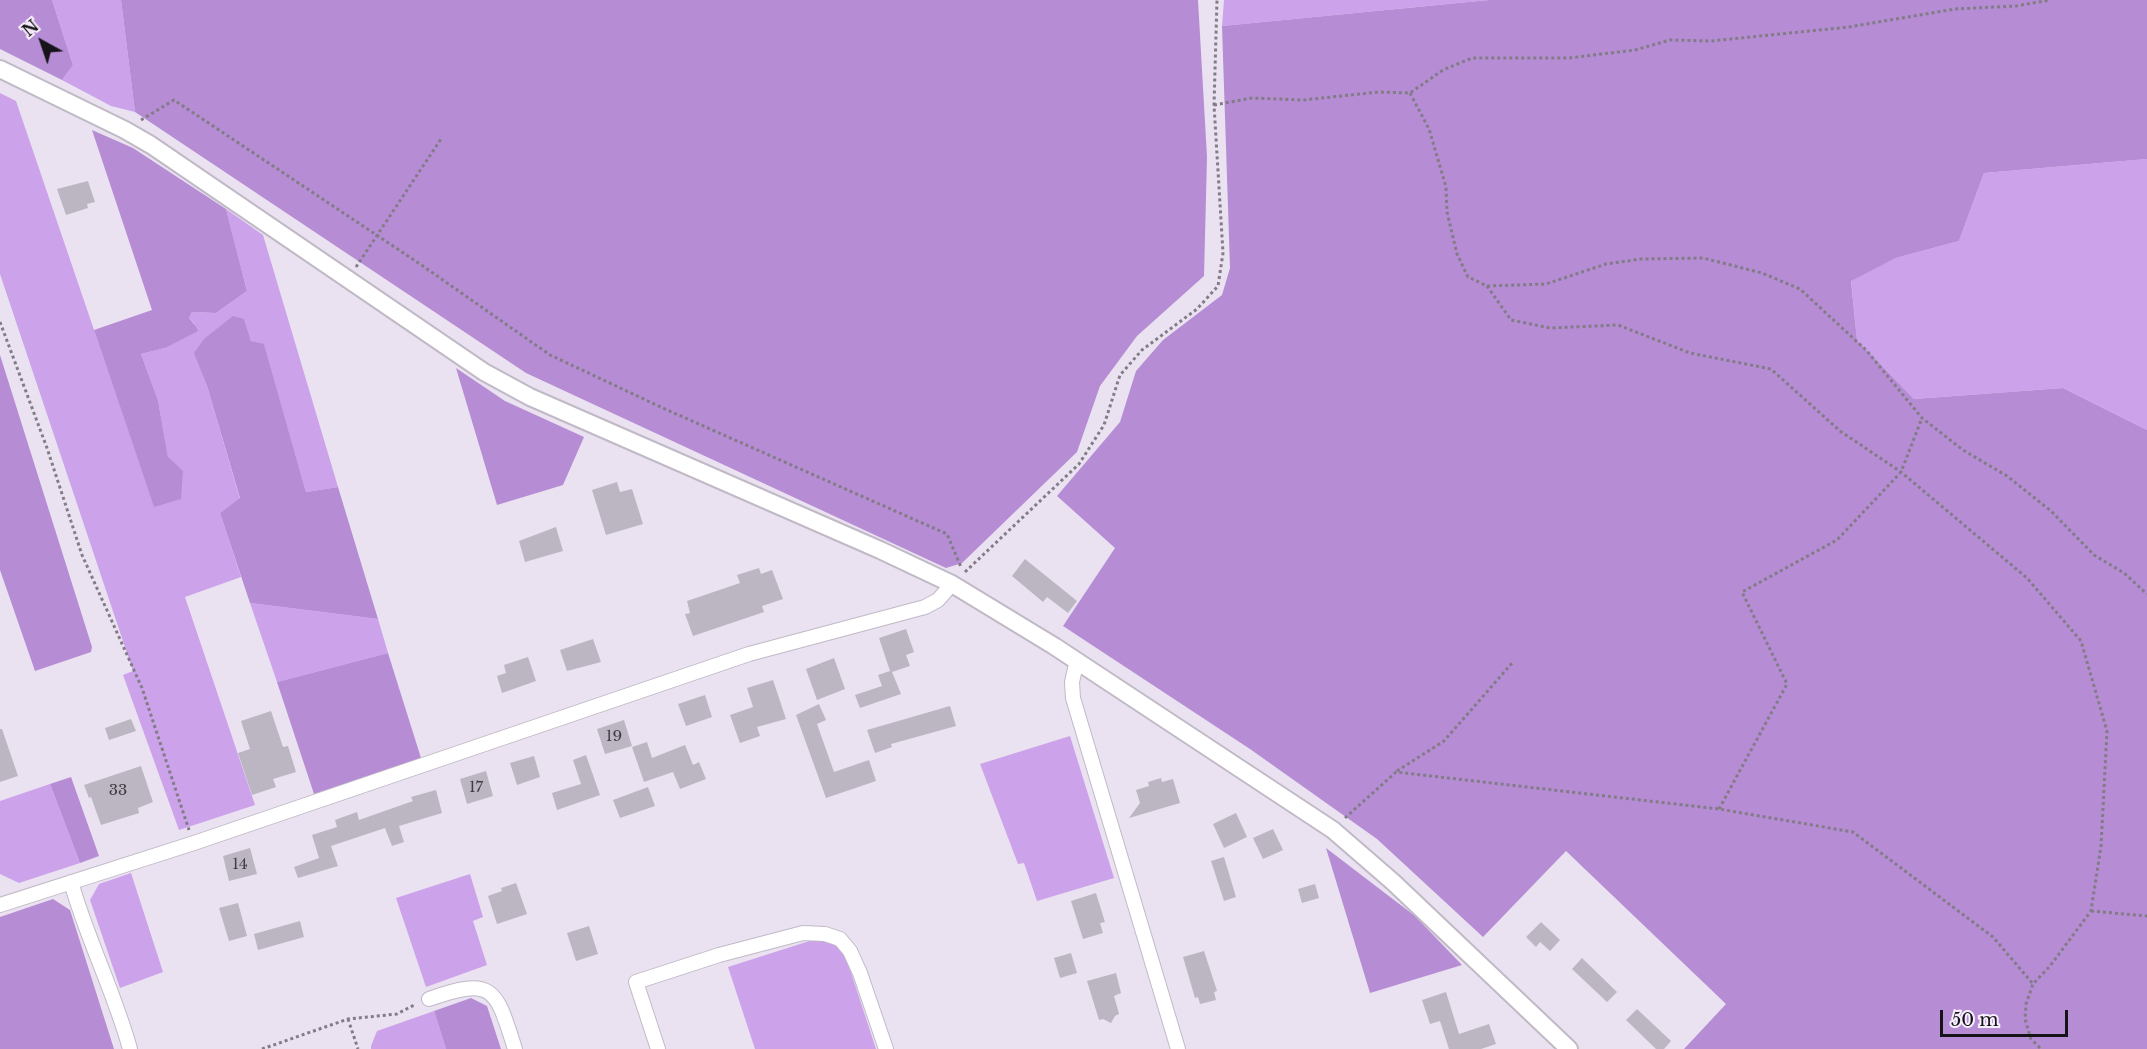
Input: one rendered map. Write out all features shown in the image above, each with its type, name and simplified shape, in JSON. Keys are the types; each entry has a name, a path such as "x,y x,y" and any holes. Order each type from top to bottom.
{"street":[{"path":"0,69 151,145 483,372 531,397 880,550 952,585 1077,660 1333,830 1393,882 1569,1049"},
{"path":"0,905 194,843 749,654 925,607 938,600 952,585"},
{"path":"1077,660 1071,682 1073,698 1178,1049"},
{"path":"71,882 119,1010 130,1049"},
{"path":"658,1049 636,982 803,933 825,934 840,939 850,951 886,1049"},
{"path":"429,999 457,989 471,987 483,989 492,995 503,1011 515,1049"}],"path":[{"path":"952,585 1079,464 1104,425 1120,375 1142,350 1197,309 1218,286 1223,253 1214,105 1216,0"},
{"path":"1214,105 1252,98 1303,100 1380,92 1410,93 1443,70 1472,58 1569,58 1635,50 1670,40 1711,40 1849,27 1955,9 2016,6 2050,0"},
{"path":"1410,93 1432,138 1446,187 1447,212 1457,254 1468,277 1487,286 1546,284 1606,264 1641,259 1703,258 1762,273 1800,288 1867,351 1922,418 1963,450 2007,476 2051,511 2094,555 2124,573 2147,594"},
{"path":"136,123 174,100 550,355 676,414 947,534 961,567"},
{"path":"355,270 441,138"},
{"path":"1487,286 1511,320 1550,328 1618,325 1690,353 1771,369 1840,431 1901,472 2027,578 2081,641 2107,731 2101,846 2091,911 2050,966 2033,984 2026,1004 2025,1019 2031,1039 2041,1049"},
{"path":"0,322 47,448 82,555 142,688 194,843"},
{"path":"1719,809 1787,684 1742,592 1837,540 1901,472 1922,418"},
{"path":"1333,830 1396,772 1444,741 1513,663"},
{"path":"1396,772 1719,809 1853,832 1993,937 2033,984"},
{"path":"2091,911 2147,916"},
{"path":"262,1049 348,1019 397,1014 429,999"},
{"path":"348,1019 358,1049"}],"shaded area":[{"path":"0,0 52,0 73,65 62,80 0,49"},
{"path":"52,0 121,0 135,112 111,106 62,80 73,65"},
{"path":"121,0 1198,0 1207,157 1204,276 1137,336 1100,386 1077,452 962,563 946,568 526,373 135,112"},
{"path":"1224,0 1489,0 1222,26"},
{"path":"1489,0 2147,0 2147,159 1984,173 1959,241 1896,258 1851,281 1857,340 1914,399 2063,388 2147,430 2147,1049 1684,1049 1726,1004 1566,851 1483,937 1377,839 1250,749 1063,626 1115,548 1057,496 1120,422 1136,371 1163,340 1222,295 1230,268 1222,26"},
{"path":"0,93 16,101 154,506 168,458 158,400 141,354 165,348 195,324 189,318 192,312 216,313 247,291 226,209 263,235 338,487 306,492 264,345 251,341 244,320 195,353 240,499 220,513 241,577 185,597 255,805 179,830 123,675 133,671 0,274"},
{"path":"92,130 133,148 226,209 247,291 216,313 192,312 189,318 198,331 165,348 141,354 158,400 168,457 183,471 181,499 154,507 94,330 152,310"},
{"path":"2147,159 2147,430 2063,388 1914,399 1857,340 1851,280 1896,258 1959,241 1984,173"},
{"path":"233,316 244,319 251,341 264,344 306,492 338,487 378,619 250,603 220,513 240,498 207,386 194,353 204,339"},
{"path":"0,355 92,647 91,652 35,671 0,570"},
{"path":"456,368 505,401 584,437 563,485 497,505"},
{"path":"250,603 378,619 388,653 277,682"},
{"path":"388,653 421,758 314,794 277,682"},
{"path":"1070,736 1114,878 1037,901 1024,863 1018,864 980,764"},
{"path":"71,777 99,856 80,863 50,784"},
{"path":"50,784 80,863 19,883 0,874 0,801"},
{"path":"1326,848 1415,916 1462,965 1370,993"},
{"path":"131,873 163,972 120,988 90,900 99,884"},
{"path":"470,874 483,917 473,921 487,965 426,987 396,898"},
{"path":"53,899 70,910 114,1049 0,1049 0,917"},
{"path":"822,937 844,951 876,1049 755,1049 728,967"},
{"path":"471,998 487,1006 501,1049 446,1049 434,1011"},
{"path":"434,1011 446,1049 371,1049 377,1031"}],"building":[{"path":"88,181 95,202 87,204 88,208 66,215 57,189"},
{"path":"617,482 620,492 632,489 643,524 606,535 592,490"},
{"path":"556,527 563,551 525,562 519,541"},
{"path":"1025,559 1077,601 1068,613 1047,597 1043,602 1012,576"},
{"path":"759,568 761,574 772,570 783,599 762,606 764,612 693,636 685,614 690,613 687,601 740,583 737,575"},
{"path":"906,629 914,652 906,655 910,666 892,672 901,694 860,708 855,695 882,686 878,675 890,671 879,638"},
{"path":"593,639 601,662 567,671 560,650"},
{"path":"528,657 536,681 502,693 497,676 506,673 504,665"},
{"path":"834,658 845,689 817,700 806,669"},
{"path":"773,680 786,719 757,727 760,736 740,743 730,715 753,707 747,688"},
{"path":"705,695 712,717 686,726 678,704"},
{"path":"819,704 826,720 817,724 834,772 869,760 876,781 826,798 796,715"},
{"path":"950,706 956,726 891,744 892,747 875,753 867,730"},
{"path":"271,711 283,747 288,746 296,772 273,779 276,787 252,795 238,753 250,749 241,721"},
{"path":"131,719 136,731 109,740 105,728"},
{"path":"624,720 632,746 605,754 597,729"},
{"path":"0,729 2,729 18,776 0,782"},
{"path":"647,742 652,758 685,745 693,765 699,762 706,779 680,789 673,772 644,782 632,747"},
{"path":"586,755 600,795 557,810 552,793 581,784 573,760"},
{"path":"534,756 540,777 517,785 510,763"},
{"path":"141,766 153,802 138,808 139,813 101,825 84,785"},
{"path":"486,771 493,796 467,804 460,779"},
{"path":"1161,778 1162,782 1173,779 1180,803 1129,818 1140,803 1136,790 1149,786 1148,782"},
{"path":"648,787 655,806 620,818 613,800"},
{"path":"436,790 442,813 399,826 404,842 392,846 385,828 331,846 338,866 298,878 294,867 319,858 312,835 337,827 335,820 357,812 359,820 413,801 411,797"},
{"path":"1236,813 1247,837 1224,848 1213,824"},
{"path":"1273,829 1283,850 1263,859 1253,838"},
{"path":"250,848 257,874 229,881 223,856"},
{"path":"1224,857 1236,897 1224,901 1211,861"},
{"path":"516,883 527,914 497,924 488,896"},
{"path":"1315,884 1319,898 1302,903 1298,889"},
{"path":"1096,893 1105,922 1100,923 1103,933 1083,939 1071,901"},
{"path":"238,903 247,936 229,941 219,908"},
{"path":"300,921 304,937 258,950 254,934"},
{"path":"1541,922 1560,940 1550,951 1540,942 1536,947 1526,937"},
{"path":"589,926 598,954 576,961 567,933"},
{"path":"1204,951 1217,991 1214,992 1216,1000 1200,1004 1198,997 1195,998 1183,957"},
{"path":"1071,953 1077,973 1060,978 1054,958"},
{"path":"1582,958 1617,992 1607,1002 1572,969"},
{"path":"1116,973 1121,993 1114,996 1119,1014 1111,1023 1103,1019 1099,1020 1087,981"},
{"path":"1446,992 1459,1034 1489,1024 1496,1044 1481,1049 1449,1049 1440,1021 1430,1024 1422,1000"},
{"path":"1637,1009 1671,1041 1664,1049 1656,1049 1626,1020"}]}
